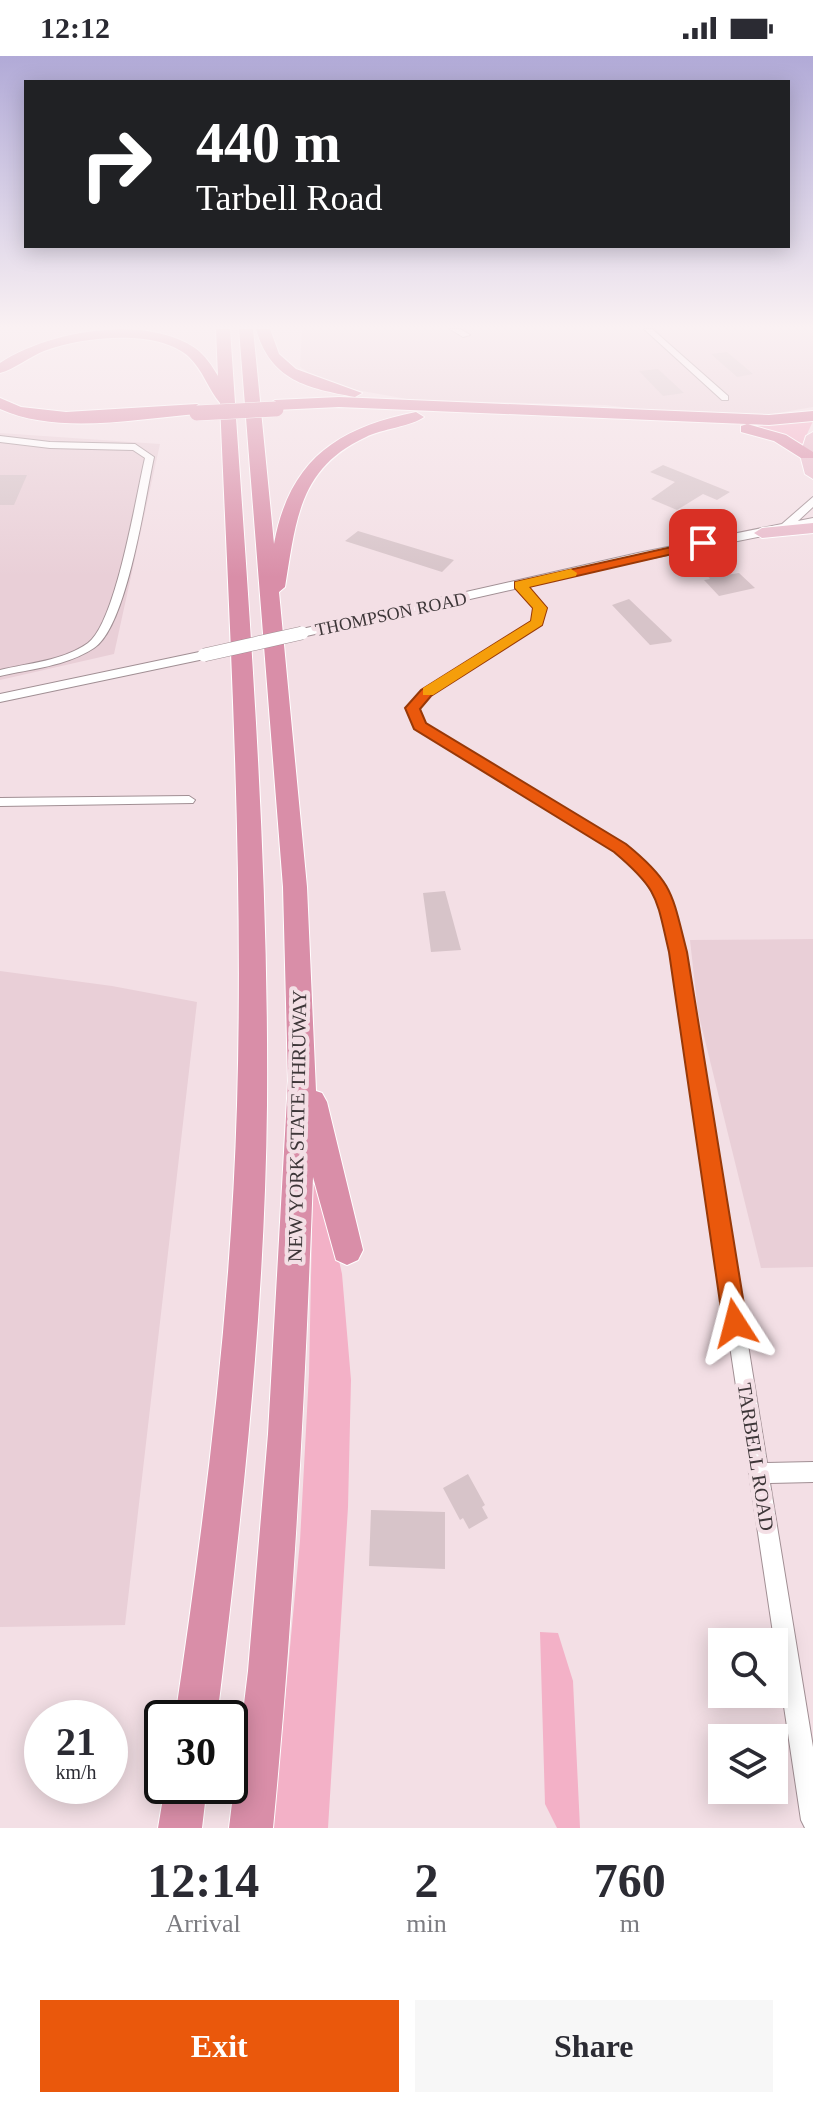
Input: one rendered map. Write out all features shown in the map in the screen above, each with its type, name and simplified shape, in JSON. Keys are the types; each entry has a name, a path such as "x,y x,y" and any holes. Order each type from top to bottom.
{"highway":[{"path":"7,412 60,420 186,412"},
{"path":"19,412 57,416 178,412"},
{"path":"198,1700 234,1387 252,1107 253,966 227,412"},
{"name":"NEW YORK STATE THRUWAY","path":"251,1828 268,1671 286,1434 294,1293 301,1036 295,887 253,412"},
{"path":"496,412 769,420 813,414"},
{"path":"520,412 753,430 780,438 807,455"},
{"path":"271,621 292,503 315,466 331,451 356,434 394,420 533,413"},
{"path":"301,1036 320,1145 347,1250"},
{"path":"180,1828 183,1804"}],"main road":[{"path":"813,436 807,455 813,474"},
{"path":"762,533 813,525"}],"street":[{"path":"0,439 50,445 135,447 150,457 113,609 100,638 71,655 0,673"},
{"name":"THOMPSON ROAD","path":"783,528 813,501"},
{"name":"THOMPSON ROAD","path":"0,698 638,557 783,528 813,525"},
{"name":"TARBELL ROAD","path":"520,585 540,608 538,622 426,693 412,708 413,715 419,725 620,848 648,871 663,892 678,952 813,1820"},
{"path":"0,802 189,800"},
{"path":"758,1473 813,1472"}],"shaded area":[{"path":"664,412 786,412 772,414"},
{"path":"681,420 813,421 802,445 759,428"},
{"path":"0,433 160,444 114,654 0,680"},
{"path":"813,939 813,1267 761,1268 698,1012 690,940"},
{"path":"0,971 112,986 197,1002 125,1625 0,1627"},
{"path":"313,1182 327,1207 342,1274 351,1380 348,1507 328,1828 273,1828 300,1541 309,1374"},
{"path":"540,1632 558,1633 573,1681 580,1828 557,1828 545,1804"}],"building":[{"path":"663,465 730,492 717,500 703,494 677,510 651,499 675,482 650,472"},
{"path":"0,475 27,475 14,505 0,505"},
{"path":"358,531 454,560 442,572 345,541"},
{"path":"722,572 726,575 739,573 755,588 719,596 704,580 710,579 707,575"},
{"path":"629,599 671,642 650,645 612,605"},
{"path":"445,891 461,950 431,952 423,893"},
{"path":"468,1474 485,1505 482,1507 488,1518 469,1529 463,1518 460,1520 443,1488"},
{"path":"371,1510 445,1512 445,1569 369,1566"}],"slow traffic":[{"path":"428,692 538,622 540,608 520,585 571,573"}],"route":[{"path":"703,543 520,585 540,608 538,622 426,693 412,708 419,725 620,848 648,871 663,892 678,952 735,1323"}]}
